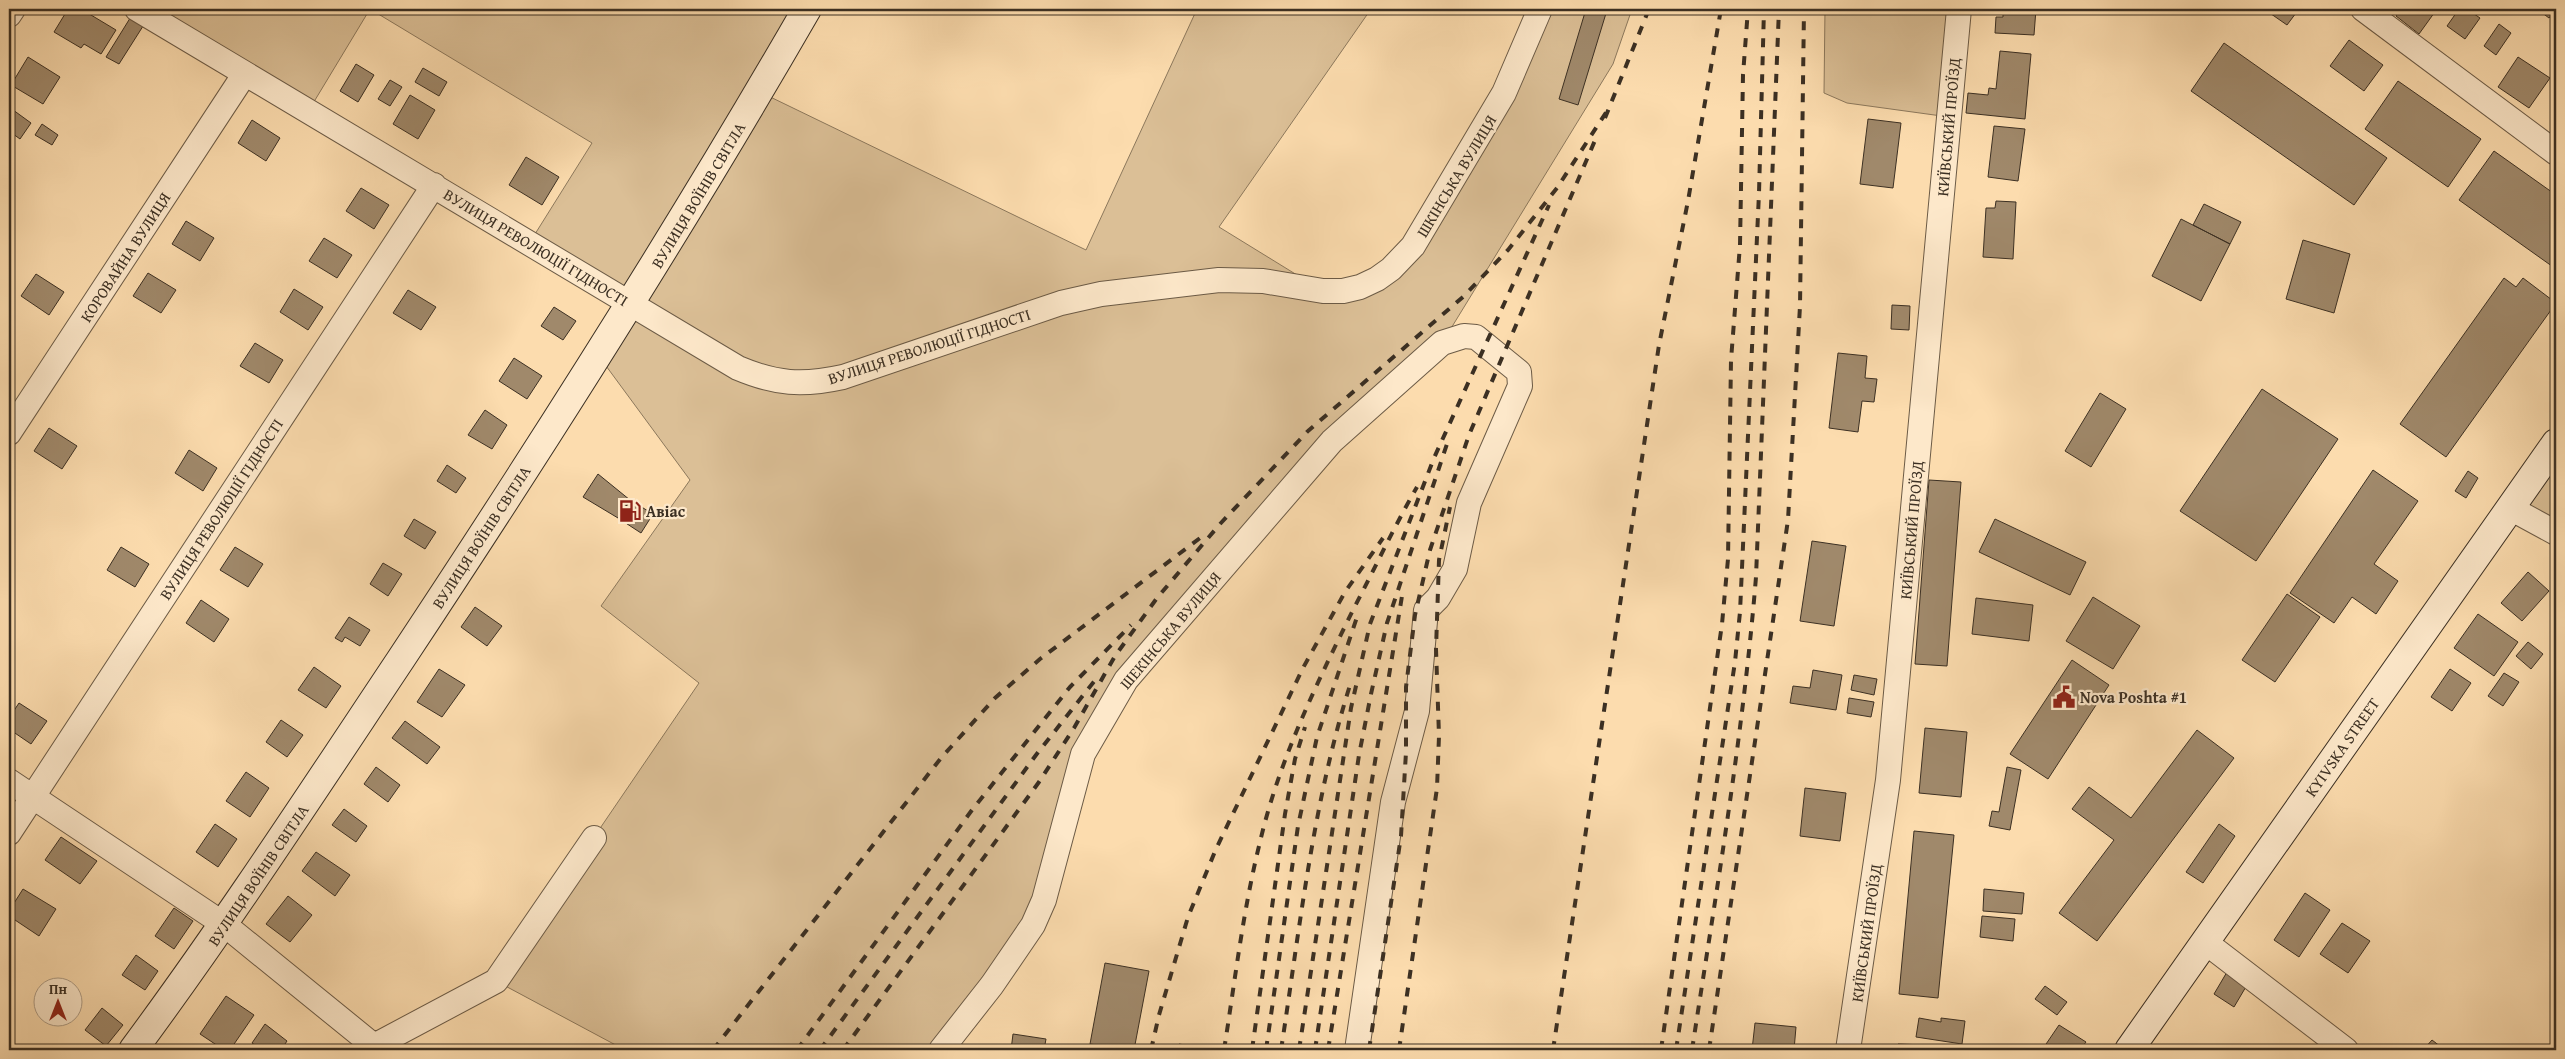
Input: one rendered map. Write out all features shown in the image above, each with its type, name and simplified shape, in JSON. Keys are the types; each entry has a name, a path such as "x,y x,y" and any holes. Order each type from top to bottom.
{"street":[{"path":"9,15 13,9"},
{"name":"ВУЛИЦЯ РЕВОЛЮЦІЇ ГІДНОСТІ","path":"138,9 738,368 773,381 805,383 843,377 1061,303 1101,294 1219,280 1263,282 1323,291"},
{"name":"ВУЛИЦЯ ВОЇНІВ СВІТЛА","path":"133,1050 225,925 487,529 631,304 736,133 807,9"},
{"name":"ШКІНСЬКА ВУЛИЦЯ","path":"1323,291 1343,291 1360,287 1377,279 1391,269 1413,246 1504,93 1540,9"},
{"name":"КИЇВСЬКИЙ ПРОЇЗД","path":"1848,1050 1888,780 1960,9"},
{"path":"2363,9 2556,153"},
{"name":"КОРОВАЙНА ВУЛИЦЯ","path":"9,433 240,81"},
{"name":"ВУЛИЦЯ РЕВОЛЮЦІЇ ГІДНОСТІ","path":"9,832 434,185"},
{"name":"ШЕКІНСЬКА ВУЛИЦЯ","path":"941,1050 997,977 1033,925 1044,900 1083,754 1126,680 1332,442 1442,343 1464,336 1476,337 1519,372 1520,386 1469,503 1455,569 1438,598 1426,610 1417,711 1393,802 1357,1050"},
{"name":"KYIVSKA STREET","path":"2129,1050 2556,443"},
{"path":"2510,508 2556,533"},
{"path":"9,781 225,925 374,1046 496,981 594,838"},
{"path":"2205,942 2346,1050"}],"shaded area":[{"path":"137,9 370,9 309,110"},
{"path":"370,9 807,9 760,92 1086,250 1197,9 1371,9 1219,227 1323,291 1391,269 1540,9 1632,9 1613,64 1442,343 1272,509 1083,754 1044,900 941,1050 625,1050 496,981 699,683 601,606 690,480 598,355 630,303 530,242 592,143"},
{"path":"1825,9 1959,9 1949,117 1847,103 1824,93"},
{"path":"2556,443 2556,533 2510,508"}],"building":[{"path":"68,9 81,9 116,30 101,54 84,44 81,48 54,32"},
{"path":"1586,9 1607,10 1578,105 1559,99"},
{"path":"2003,9 2036,9 2034,35 1995,33 1996,17 2003,17"},
{"path":"2264,9 2299,9 2287,25"},
{"path":"2401,9 2437,9 2419,34 2396,16"},
{"path":"2459,9 2467,9 2480,18 2465,39 2447,26"},
{"path":"2537,9 2556,9 2549,18"},
{"path":"132,15 145,23 119,64 106,57"},
{"path":"2499,24 2511,33 2496,55 2484,46"},
{"path":"2349,40 2383,65 2364,91 2330,66"},
{"path":"2224,43 2387,158 2354,205 2191,91"},
{"path":"2000,51 2031,54 2025,119 1966,113 1968,93 1988,95 1989,88 1996,89"},
{"path":"28,57 60,77 43,104 11,85"},
{"path":"2518,57 2550,78 2529,108 2498,87"},
{"path":"356,64 374,75 358,102 340,91"},
{"path":"423,68 447,82 439,96 415,82"},
{"path":"390,80 402,87 390,106 378,99"},
{"path":"2398,81 2481,139 2448,187 2365,129"},
{"path":"410,95 435,110 418,139 393,124"},
{"path":"9,107 31,123 20,139 9,131"},
{"path":"1868,119 1901,123 1893,188 1860,184"},
{"path":"252,120 280,138 266,161 238,143"},
{"path":"42,124 58,135 52,145 35,135"},
{"path":"1994,126 2025,129 2018,181 1988,177"},
{"path":"2494,151 2556,195 2556,269 2459,200"},
{"path":"526,157 559,177 542,205 509,185"},
{"path":"9,181 14,184 9,192"},
{"path":"361,188 389,205 374,229 346,211"},
{"path":"1996,201 2016,202 2013,259 1983,257 1986,208 1995,208"},
{"path":"2204,204 2241,222 2230,244 2193,225"},
{"path":"2181,219 2230,244 2201,301 2152,276"},
{"path":"186,221 214,238 200,261 172,244"},
{"path":"324,238 352,255 337,278 309,261"},
{"path":"2303,240 2350,254 2334,313 2286,299"},
{"path":"148,273 176,290 161,313 133,296"},
{"path":"36,274 64,292 49,315 21,296"},
{"path":"2504,278 2516,287 2523,278 2556,303 2446,457 2400,424"},
{"path":"294,289 323,307 308,330 280,312"},
{"path":"408,290 436,307 421,330 393,313"},
{"path":"1892,305 1910,306 1909,330 1891,329"},
{"path":"554,307 576,321 563,340 541,326"},
{"path":"255,343 283,360 269,383 240,366"},
{"path":"1838,353 1867,356 1865,378 1877,379 1874,402 1862,401 1858,432 1829,428"},
{"path":"514,358 542,376 527,399 499,381"},
{"path":"2262,389 2338,439 2256,561 2180,511"},
{"path":"2100,393 2126,409 2091,467 2065,451"},
{"path":"485,410 507,425 492,449 468,435"},
{"path":"49,428 77,446 62,469 34,451"},
{"path":"189,450 217,468 203,491 175,473"},
{"path":"447,465 466,478 456,493 437,481"},
{"path":"2373,470 2418,501 2374,564 2398,581 2376,614 2352,597 2334,623 2290,593"},
{"path":"2468,471 2478,478 2466,498 2455,491"},
{"path":"598,474 630,500 618,518 583,497"},
{"path":"1929,480 1961,482 1947,666 1915,664"},
{"path":"630,500 653,514 641,533 618,518"},
{"path":"414,519 436,532 425,549 404,536"},
{"path":"1995,519 2086,562 2070,595 1979,552"},
{"path":"1812,541 1846,546 1834,626 1800,621"},
{"path":"121,547 149,564 135,587 107,570"},
{"path":"235,547 263,564 248,587 220,570"},
{"path":"383,563 402,574 388,596 370,584"},
{"path":"2528,572 2549,591 2522,621 2501,603"},
{"path":"2287,594 2320,617 2275,682 2242,660"},
{"path":"2093,597 2140,626 2113,669 2066,641"},
{"path":"1976,598 2033,605 2029,641 1972,634"},
{"path":"201,600 229,619 214,642 186,623"},
{"path":"475,607 502,626 487,646 461,627"},
{"path":"2478,614 2518,642 2494,676 2454,648"},
{"path":"349,617 370,630 360,646 345,637 342,642 335,638"},
{"path":"2528,642 2543,654 2531,669 2516,656"},
{"path":"2072,660 2109,685 2048,779 2010,754"},
{"path":"314,667 341,686 326,708 298,690"},
{"path":"439,669 465,685 442,717 417,702"},
{"path":"2450,669 2471,683 2452,711 2431,697"},
{"path":"1813,670 1842,675 1836,710 1790,703 1793,686 1810,688"},
{"path":"2504,673 2519,682 2503,706 2488,696"},
{"path":"1854,675 1877,679 1874,695 1851,690"},
{"path":"1849,698 1874,702 1871,717 1847,713"},
{"path":"19,703 47,721 31,744 9,729 9,718"},
{"path":"281,720 303,735 287,757 266,742"},
{"path":"405,721 440,747 427,764 392,738"},
{"path":"1925,728 1967,732 1961,797 1919,793"},
{"path":"2197,730 2234,758 2097,941 2059,913 2114,840 2072,809 2089,787 2131,818"},
{"path":"376,767 400,785 388,802 364,784"},
{"path":"2007,767 2021,770 2010,830 1989,826 1992,811 1999,812"},
{"path":"246,772 269,788 250,817 226,801"},
{"path":"1805,788 1846,793 1840,841 1800,836"},
{"path":"344,809 367,826 356,842 332,825"},
{"path":"215,824 237,839 218,867 196,852"},
{"path":"2219,824 2235,836 2203,883 2186,872"},
{"path":"1914,831 1954,835 1938,998 1899,994"},
{"path":"61,837 97,861 80,884 45,860"},
{"path":"316,852 350,875 335,896 302,871"},
{"path":"23,889 56,909 39,936 9,916 9,911"},
{"path":"1984,889 2024,893 2022,914 1983,911"},
{"path":"2305,893 2330,910 2299,957 2274,940"},
{"path":"288,896 312,915 290,942 266,924"},
{"path":"174,908 193,921 174,949 155,936"},
{"path":"1982,916 2015,919 2013,941 1980,937"},
{"path":"2342,923 2370,941 2348,973 2320,954"},
{"path":"136,955 158,971 145,990 122,975"},
{"path":"1105,963 1149,971 1134,1050 1090,1044"},
{"path":"2227,972 2247,985 2234,1007 2214,994"},
{"path":"2045,986 2067,1002 2057,1015 2035,999"},
{"path":"226,996 254,1015 230,1050 224,1050 200,1034"},
{"path":"102,1008 123,1025 106,1046 85,1030"},
{"path":"1919,1018 1941,1022 1941,1018 1965,1021 1962,1044 1916,1037"},
{"path":"1755,1023 1796,1027 1794,1050 1752,1050"},
{"path":"265,1024 287,1041 281,1050 262,1050 252,1043"},
{"path":"2059,1025 2086,1042 2080,1050 2042,1050"},
{"path":"1013,1034 1046,1039 1044,1050 1011,1050"},
{"path":"2432,1040 2445,1050 2423,1050"},
{"path":"1179,1044 1209,1049 1209,1050 1178,1050"},
{"path":"1898,1044 1927,1045 1927,1050 1897,1050"}],"railway":[{"path":"1605,118 1649,9"},
{"path":"1553,1050 1659,345 1688,201 1721,9"},
{"path":"1661,1050 1722,624 1728,559 1731,360 1740,245 1743,75 1748,9"},
{"path":"1676,1050 1735,662 1740,612 1759,193 1764,9"},
{"path":"1692,1050 1736,755 1751,637 1756,577 1779,9"},
{"path":"1709,1050 1788,520 1800,306 1804,9"},
{"path":"843,1050 1039,782 1074,728 1115,656 1157,598 1220,524 1308,431 1464,296 1508,250 1557,188 1607,111"},
{"path":"1369,1050 1401,836 1406,752 1406,687 1415,615 1430,550 1469,435 1596,138"},
{"path":"1299,1050 1351,708 1370,624 1434,458 1549,205"},
{"path":"1315,1050 1359,755 1371,694 1387,623 1447,444"},
{"path":"1224,1050 1249,893 1268,811 1278,781 1300,722 1326,665 1417,487"},
{"path":"1399,1050 1437,788 1439,736 1436,649 1439,560 1450,507"},
{"path":"713,1050 941,758 995,698 1040,659 1204,535"},
{"path":"1151,1050 1159,1015 1188,917 1216,849 1303,668 1345,592 1383,538"},
{"path":"1328,1050 1402,596"},
{"path":"1266,1050 1298,826 1317,737 1358,614"},
{"path":"797,1050 972,810 1070,687 1131,625"},
{"path":"820,1050 1036,755 1096,679"},
{"path":"1281,1050 1301,911 1317,818 1338,727 1351,682"},
{"path":"1252,1050 1285,814 1295,759 1305,727"}],"place":[{"name":"Авіас","path":"630,511"},
{"name":"Nova Poshta #1","path":"2064,697"}]}
